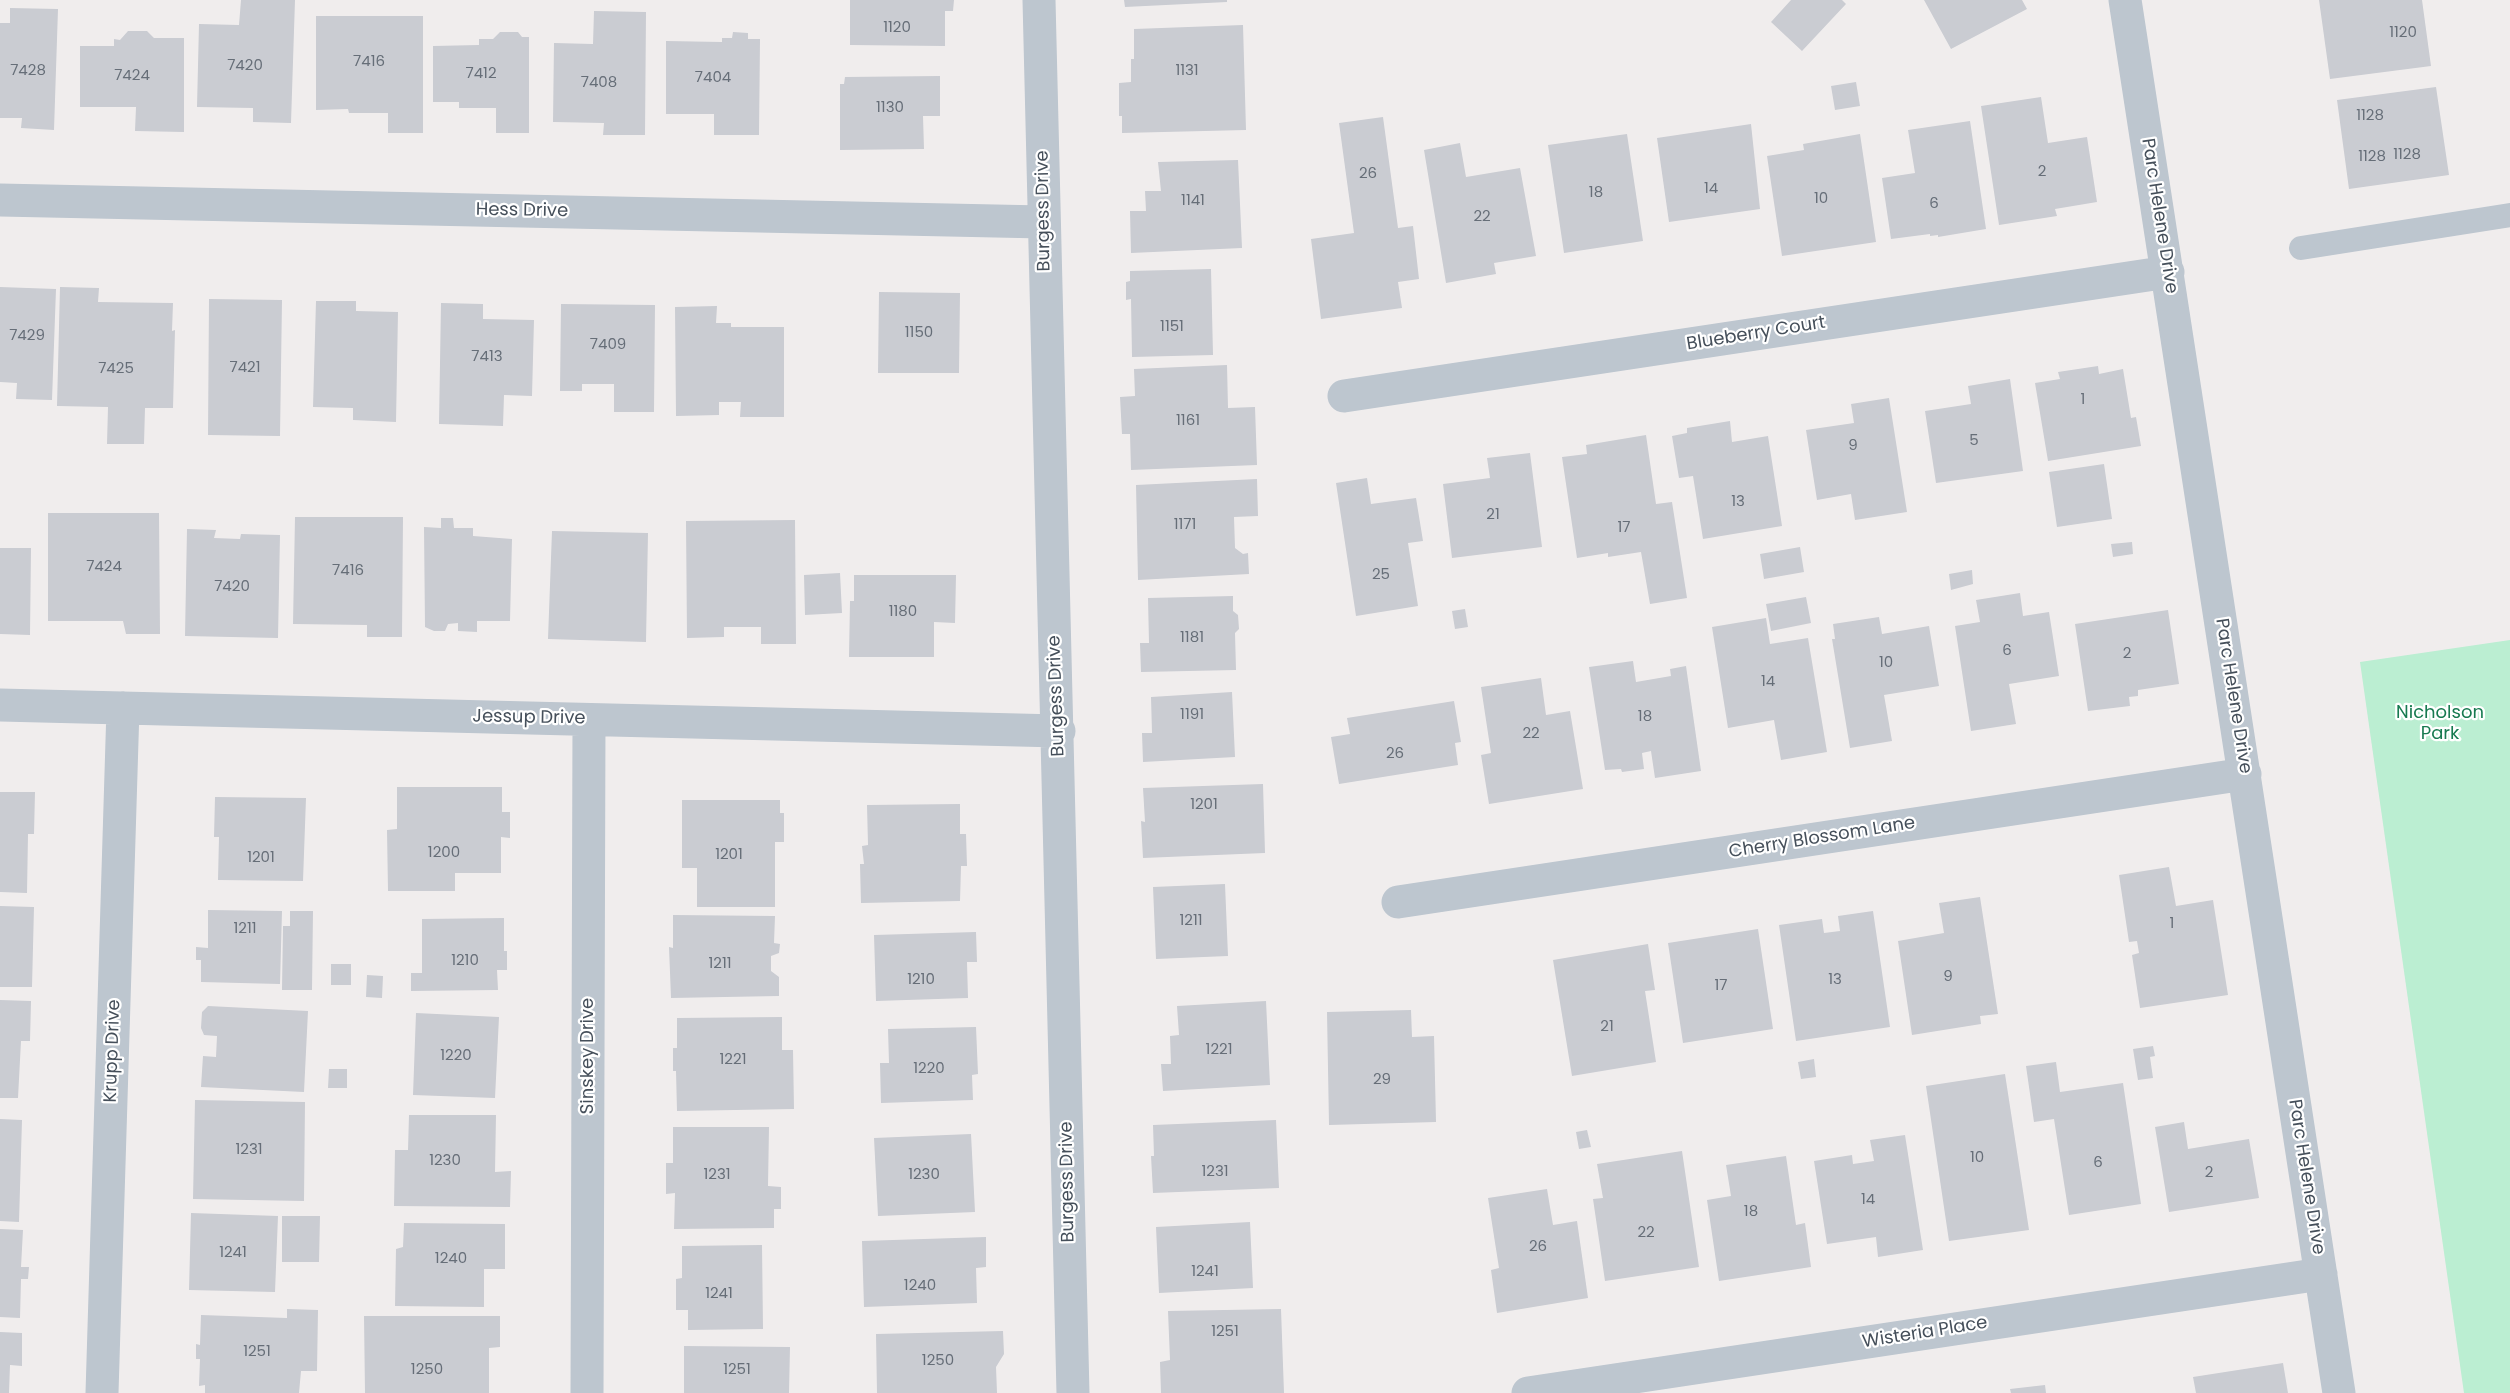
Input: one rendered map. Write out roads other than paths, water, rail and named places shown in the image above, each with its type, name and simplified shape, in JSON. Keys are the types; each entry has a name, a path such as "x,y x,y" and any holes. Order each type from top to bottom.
{"street":[{"name":"Burgess Drive","path":"1039,0 1043,222 1059,731 1073,1393"},
{"name":"Parc Helene Drive","path":"2125,0 2339,1393"},
{"name":"Hess Drive","path":"0,200 1043,222"},
{"name":"Blueberry Court","path":"1344,396 2168,272"},
{"name":"Jessup Drive","path":"0,705 1059,731"},
{"name":"Krupp Drive","path":"102,1393 123,708"},
{"name":"Sinskey Drive","path":"587,1393 590,720"},
{"name":"Cherry Blossom Lane","path":"1398,902 2245,774"},
{"name":"Wisteria Place","path":"1528,1393 2321,1274"}],"lane":[{"path":"2301,248 2510,216"}],"park label":[{"name":"Nicholson Park","path":"2440,723"}]}
